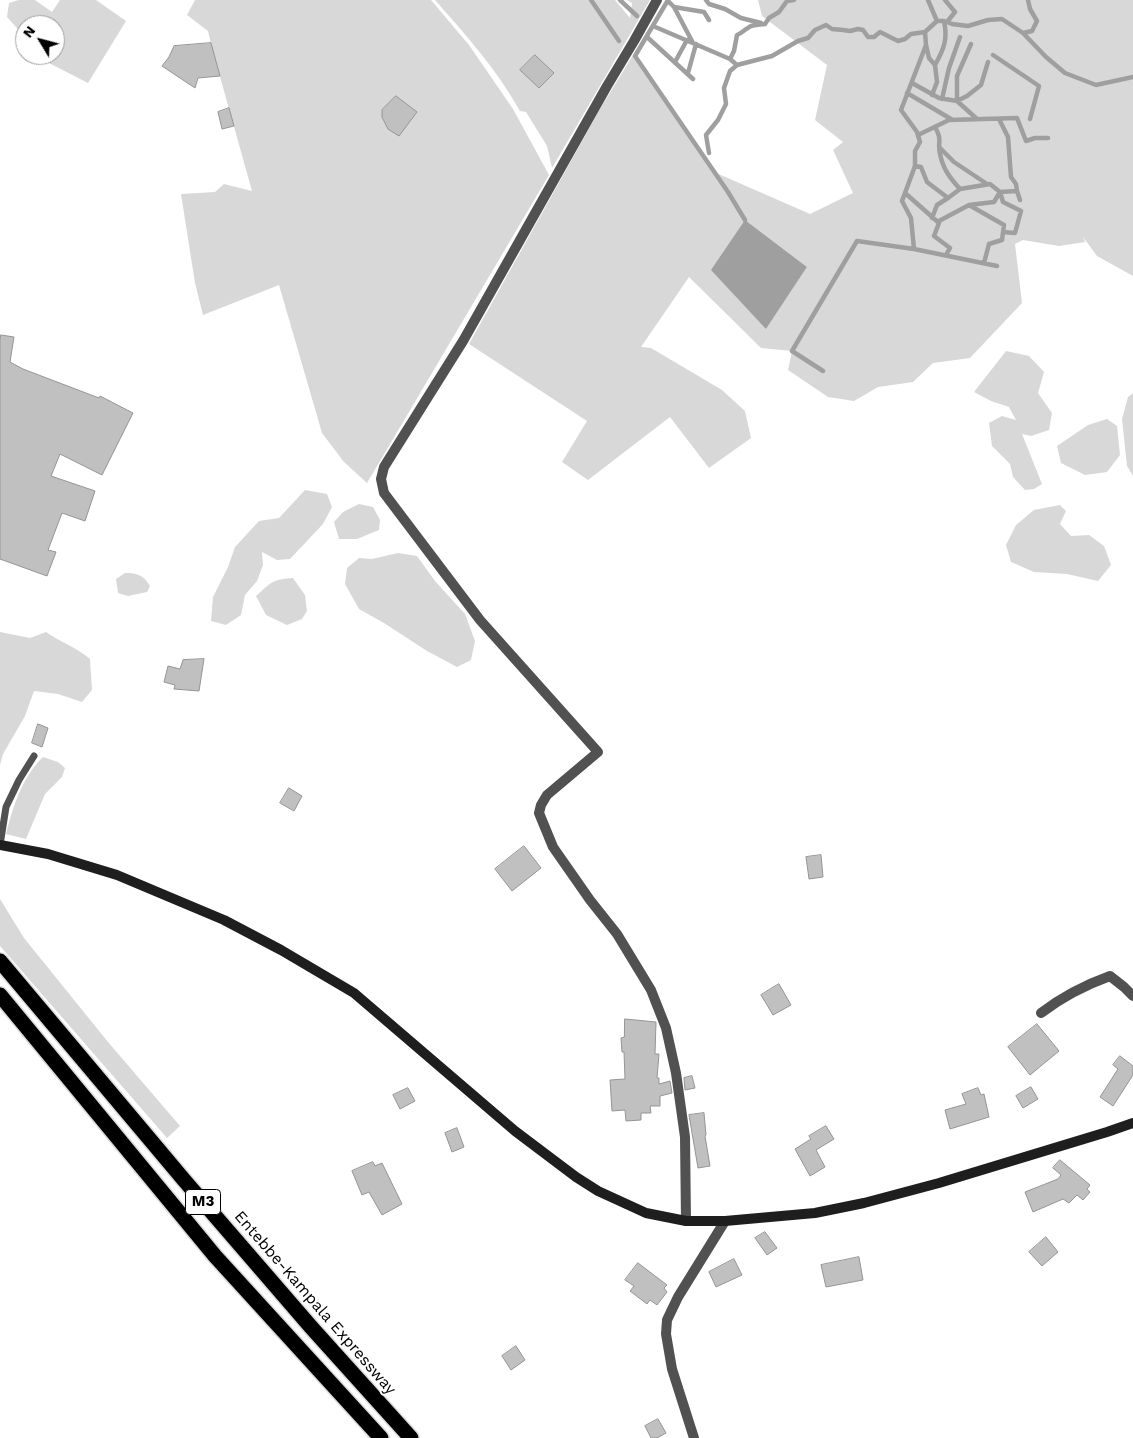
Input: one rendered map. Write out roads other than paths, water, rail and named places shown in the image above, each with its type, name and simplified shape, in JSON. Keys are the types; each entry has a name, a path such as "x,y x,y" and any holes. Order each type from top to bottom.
{"highway":[{"name":"Entebbe-Kampala Expressway","path":"0,961 196,1194 311,1327 412,1438"},
{"name":"M3","path":"0,995 215,1256 381,1438"}],"main road":[{"path":"0,845 48,854 118,875 224,920 282,950 354,993 515,1132 576,1177 598,1191 646,1213 686,1221 725,1221 815,1213 864,1203 949,1180 1133,1123"}],"street":[{"path":"657,0 463,341 384,467 381,479 384,494 480,620 598,752 547,795 541,804 539,813 553,847 590,900 617,934 651,990 666,1028 676,1072 685,1137 686,1221"},
{"path":"1041,1014 1060,999 1095,981 1110,976 1133,996"},
{"path":"694,1438 672,1369 666,1334 667,1320 678,1297 725,1221"}],"lane":[{"path":"0,845 6,807 19,780 34,756"}],"waterway":[{"path":"591,0 619,41"},
{"path":"620,0 637,16"},
{"path":"668,0 635,56 745,220"},
{"path":"706,0 709,4 725,9 741,18 761,23"},
{"path":"794,0 787,1 779,12 769,18 765,24 752,26 737,35 734,51 730,59 737,65 772,56 798,41 808,38 815,30 826,25 832,29 863,30 868,37 874,37 880,32 898,41 905,39 911,34 925,32 937,21 968,26 988,20 1002,19 1023,33 1046,57 1065,73 1096,85 1133,77"},
{"path":"928,0 937,21"},
{"path":"945,0 955,12 947,22"},
{"path":"1023,33 1032,31 1037,21 1030,9 1028,0"},
{"path":"668,1 674,7 693,43"},
{"path":"674,7 704,12 709,20"},
{"path":"935,65 944,44 946,33 944,21"},
{"path":"653,26 730,59"},
{"path":"925,32 926,45 901,110 917,132 920,142 915,151 915,166 921,167 927,182 948,198"},
{"path":"647,37 693,79"},
{"path":"942,99 949,68 960,37"},
{"path":"675,62 687,40"},
{"path":"688,73 696,44"},
{"path":"971,44 957,76 957,101 981,85 988,62"},
{"path":"926,45 929,58 935,65 937,82 932,95"},
{"path":"993,55 1039,86 1030,119"},
{"path":"709,153 706,135 718,120 726,104 724,88 730,71 737,65"},
{"path":"912,83 939,98 957,101 977,119"},
{"path":"907,93 951,119"},
{"path":"918,135 949,120 1017,118 1026,141 1035,138 1048,138"},
{"path":"1000,121 1008,137 1011,177 1016,184 1020,200"},
{"path":"932,218 937,205 960,189 945,169 939,150 939,135 935,127"},
{"path":"940,148 954,162 987,184"},
{"path":"915,166 905,193 939,223 934,236 950,248 946,255"},
{"path":"960,189 990,184 1000,192 1017,191"},
{"path":"1000,192 1003,202 1021,211 1015,233 1003,232"},
{"path":"939,223 939,221 969,205 994,202 1000,192"},
{"path":"905,193 902,201 911,218 914,249"},
{"path":"969,205 1004,225 1002,240 989,244 984,263"},
{"path":"823,371 792,351 857,241 914,249 997,266"}]}
